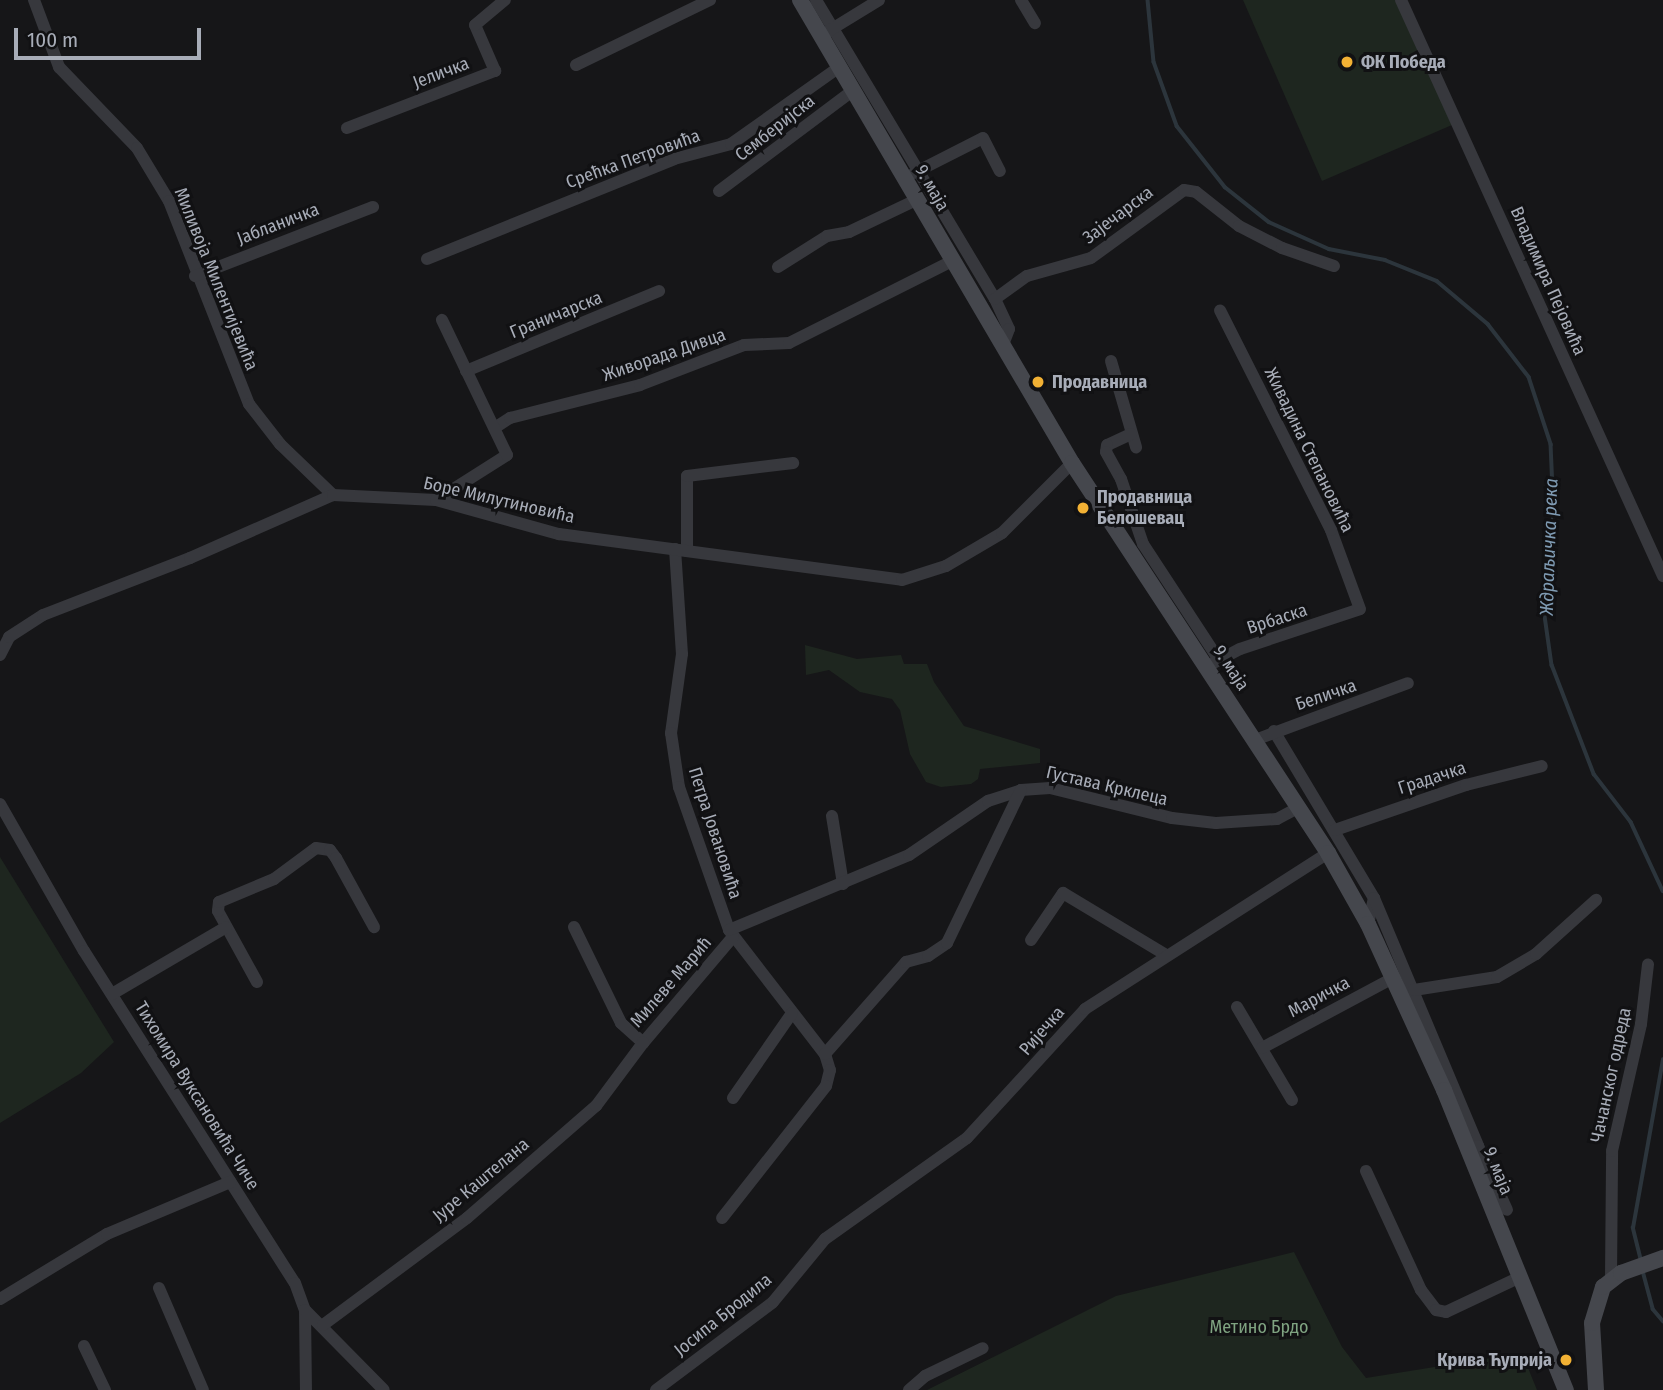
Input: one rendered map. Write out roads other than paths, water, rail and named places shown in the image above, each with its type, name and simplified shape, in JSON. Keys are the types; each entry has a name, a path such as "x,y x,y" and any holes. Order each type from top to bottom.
{"main road":[{"name":"9. маја","path":"800,0 826,32 838,68 1004,342 1072,463 1212,663 1255,740 1328,853 1368,924 1476,1154 1520,1277 1566,1390"},
{"path":"1596,1390 1592,1314 1611,1278 1662,1258"}],"street":[{"name":"Миливоја Милентијевића","path":"34,0 59,67 138,148 157,179 249,404 280,444 333,495"},
{"name":"Јеличка","path":"347,128 495,71 475,28 477,20 505,0"},
{"path":"576,65 710,0"},
{"path":"816,0 826,32 919,171 995,299 1009,329 1004,342"},
{"path":"826,32 878,0"},
{"path":"1021,0 1035,23"},
{"name":"Владимира Пејовића","path":"1401,0 1663,576"},
{"name":"Срећка Петровића","path":"427,258 674,159 731,144 838,68"},
{"name":"Семберијска","path":"719,191 852,91"},
{"path":"904,178 984,138 1000,171"},
{"name":"Зајечарска","path":"995,299 1027,276 1091,258 1184,190 1196,192 1240,226 1282,248 1334,266"},
{"path":"778,267 827,236 849,232 916,200"},
{"name":"Јабланичка","path":"195,276 373,207"},
{"name":"Живорада Дивца","path":"496,426 510,418 640,385 744,345 789,343 954,260"},
{"name":"Граничарска","path":"466,371 659,291"},
{"name":"Живадина Степановића","path":"1220,310 1331,530 1360,609"},
{"path":"436,500 446,490 499,464 507,449 442,320"},
{"path":"1111,361 1136,447"},
{"path":"1131,434 1107,445 1105,452 1121,480 1143,544 1212,663"},
{"name":"Петра Јовановића","path":"793,463 687,476 681,550 682,654 671,710 673,758 731,933 825,1054"},
{"name":"Боре Милутиновића","path":"0,655 9,637 43,615 190,558 333,495 436,500 536,530 911,579 946,566 1002,533 1072,463"},
{"name":"Врбаска","path":"1212,663 1360,609"},
{"name":"Беличка","path":"1255,740 1408,682"},
{"path":"1274,731 1374,898 1414,990 1476,1154 1507,1210"},
{"name":"Градачка","path":"1335,830 1466,785 1542,766"},
{"name":"Густава Крклеца","path":"731,933 920,849 988,801 1021,790 1051,788 1172,818 1216,824 1277,819 1298,808"},
{"path":"722,1218 826,1086 830,1070 825,1054 906,962 928,956 947,943 1021,790"},
{"name":"Тихомира Вуксановића Чиче","path":"0,804 111,995 295,1283 305,1310 323,1325 384,1390"},
{"path":"832,816 843,884"},
{"path":"257,982 218,911 223,898 274,879 307,852 321,847 336,858 374,927"},
{"name":"Ријечка","path":"807,1261 825,1239 967,1139 1085,1009 1328,853"},
{"path":"1031,940 1063,893 1166,955"},
{"path":"1368,924 1374,898"},
{"path":"1414,990 1497,977 1536,954 1596,900"},
{"path":"111,995 226,927"},
{"name":"Милеве Марић","path":"574,927 621,1023 643,1043 731,933"},
{"name":"Чачанског одреда","path":"1611,1278 1612,1151 1646,996 1648,964"},
{"name":"Маричка","path":"1262,1048 1393,978"},
{"path":"1237,1007 1292,1100"},
{"path":"733,1098 792,1013"},
{"name":"Јуре Каштелана","path":"323,1325 467,1218 596,1106 643,1043"},
{"path":"1366,1171 1421,1290 1436,1310 1446,1312 1520,1277"},
{"path":"0,1299 96,1240 230,1182"},
{"name":"Јосипа Бродила","path":"656,1390 773,1302 807,1261"},
{"path":"159,1288 204,1390"},
{"path":"305,1310 306,1390"},
{"path":"84,1346 105,1390"},
{"path":"909,1390 925,1376 984,1348"}],"waterway":[{"name":"Ждраљичка река","path":"1148,0 1154,62 1177,126 1225,187 1269,222 1329,249 1385,260 1437,281 1488,324 1529,377 1551,444 1554,513 1544,609 1552,665 1594,774 1631,822 1663,891"},
{"name":"Ждраљичка река","path":"1641,1261 1633,1228 1663,1060"},
{"name":"Ждраљичка река","path":"1643,1271 1653,1309 1663,1321"}],"place":[{"name":"ФК Победа","path":"1347,62"},
{"name":"Продавница","path":"1038,382"},
{"name":"Продавница Белошевац","path":"1083,508"},
{"name":"Крива Ћуприја","path":"1566,1360"}],"park label":[{"name":"Метино Брдо","path":"1259,1327"}]}
